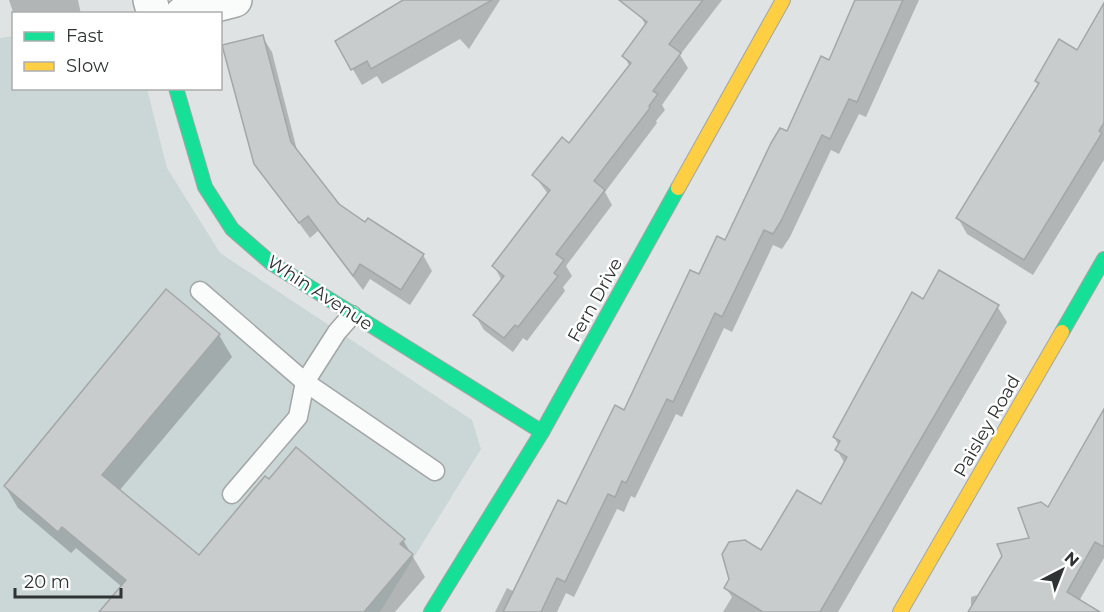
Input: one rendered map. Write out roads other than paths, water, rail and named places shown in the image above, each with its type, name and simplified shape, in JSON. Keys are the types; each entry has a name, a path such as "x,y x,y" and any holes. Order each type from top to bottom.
{"street":[{"path":"190,12 235,0"},
{"name":"Fern Drive","path":"431,612 542,432 783,0"},
{"name":"Whin Avenue","path":"177,90 205,187 232,229 271,263 542,432"},
{"name":"Paisley Road","path":"900,612 1104,259"}],"lane":[{"path":"200,291 305,382 435,471"},
{"path":"232,494 298,417 305,382 337,332 352,315"}]}
